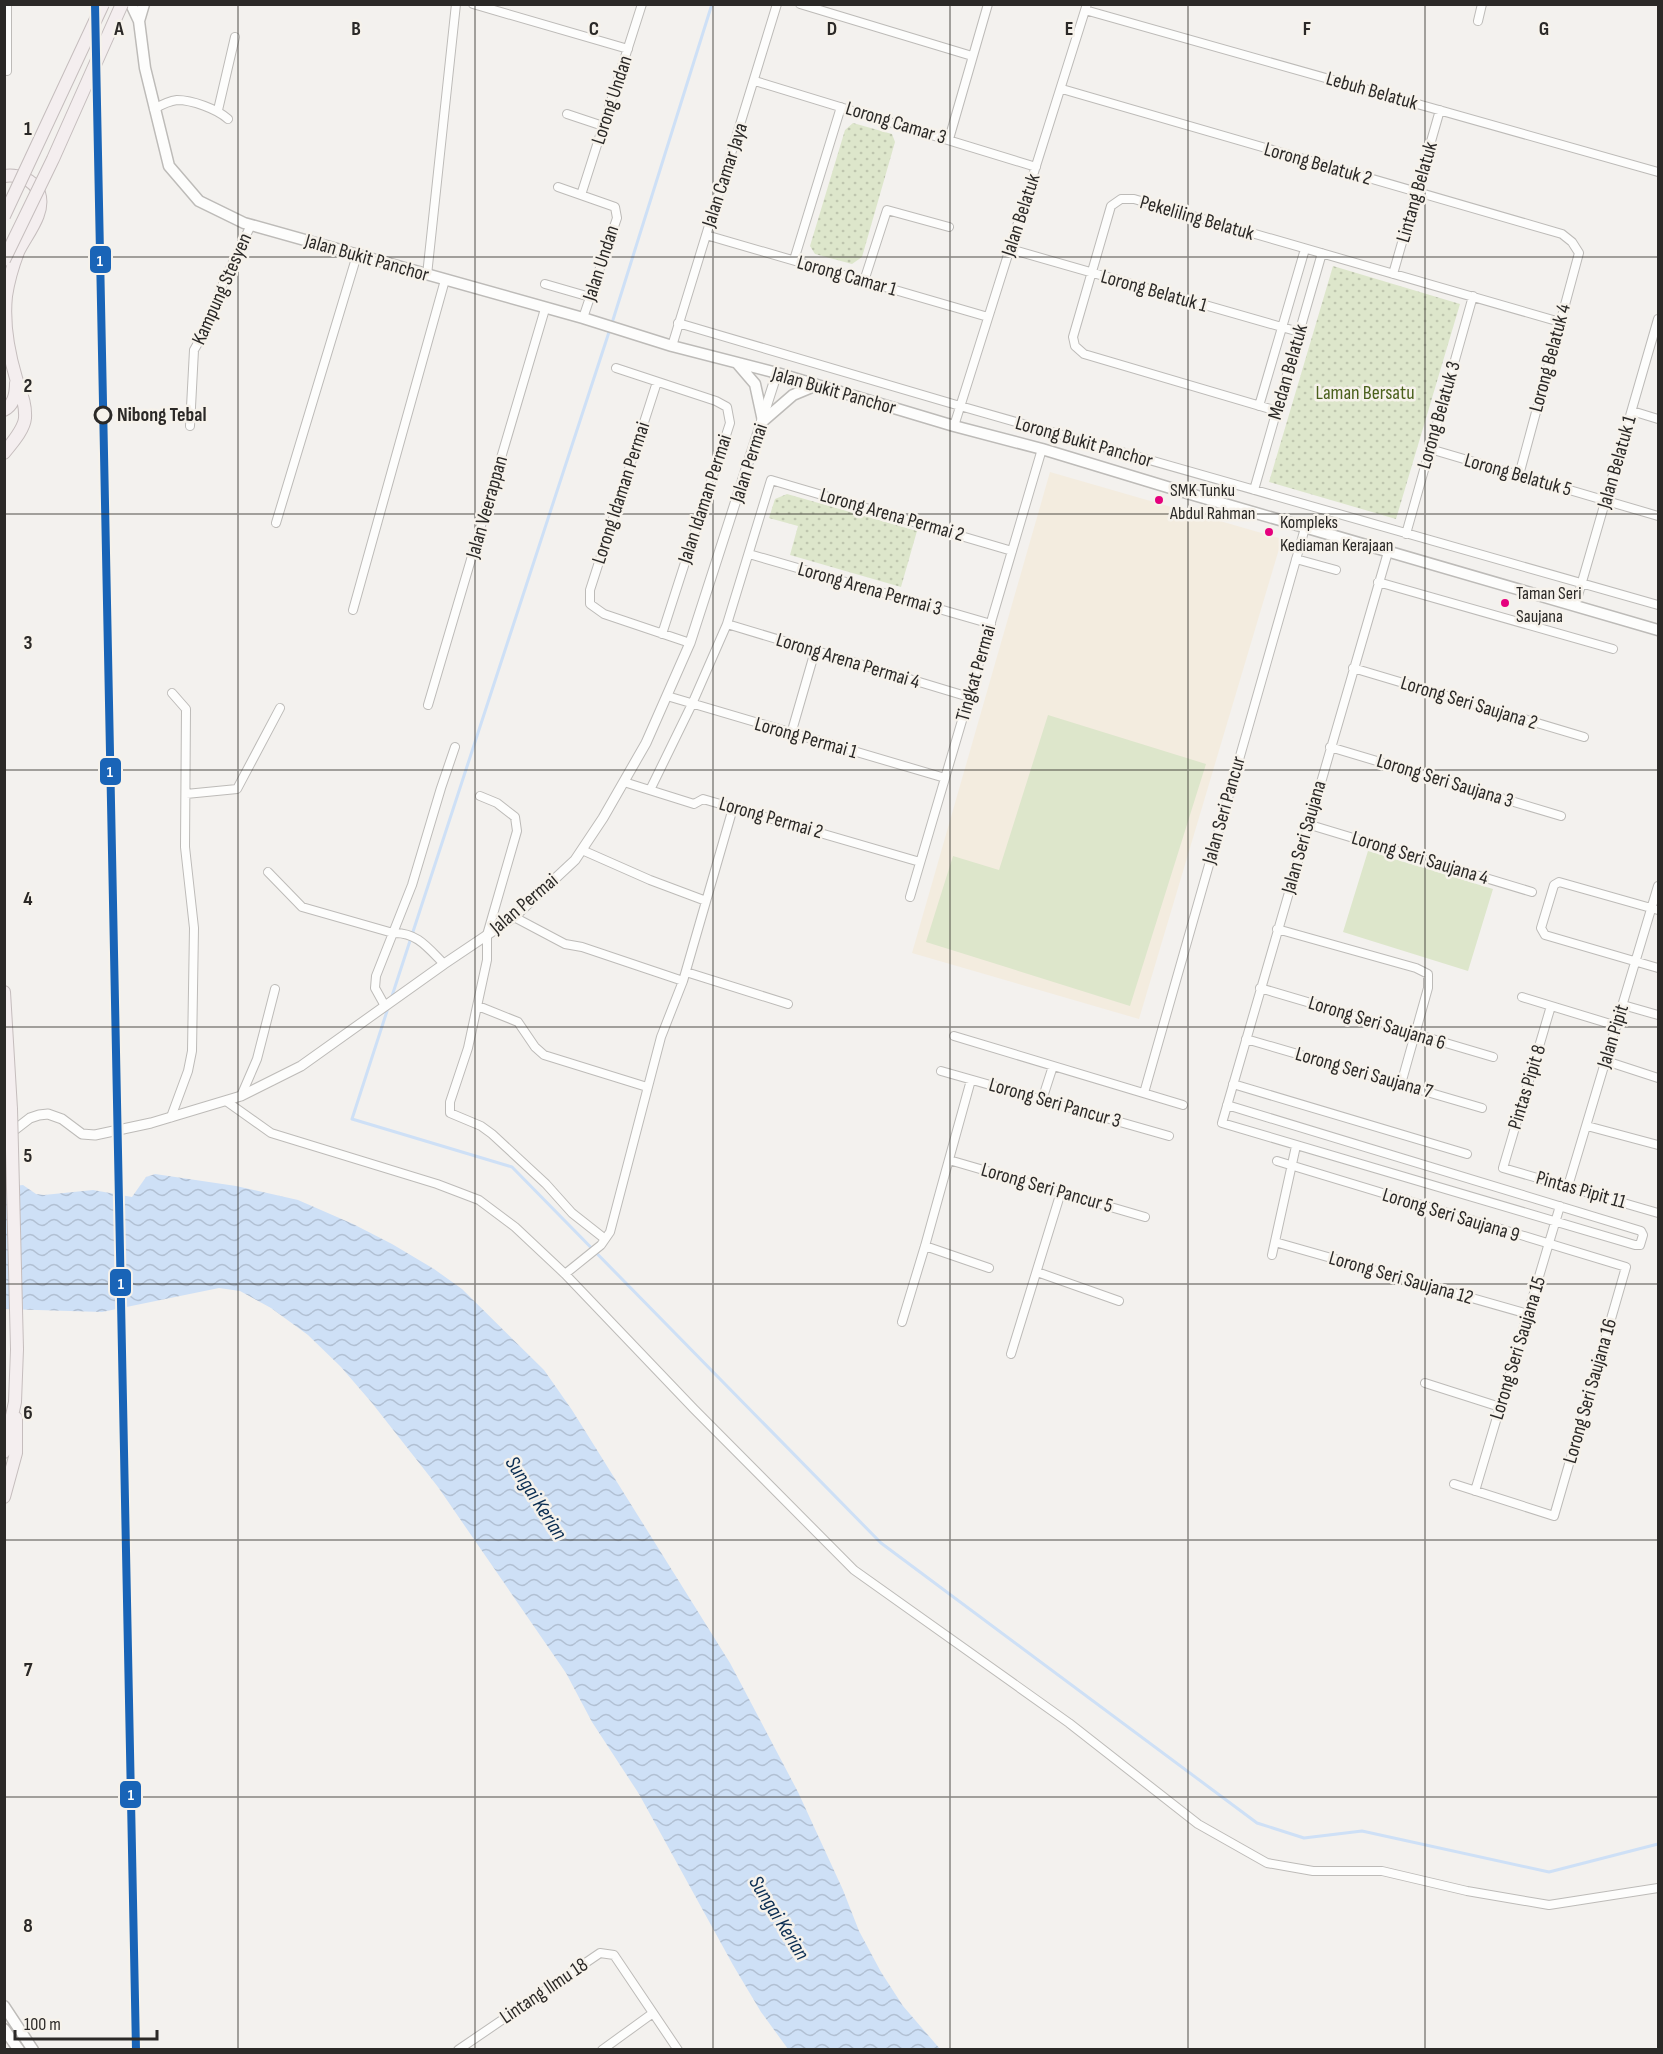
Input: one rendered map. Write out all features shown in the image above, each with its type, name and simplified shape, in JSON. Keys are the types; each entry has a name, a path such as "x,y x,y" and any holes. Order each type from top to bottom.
{"highway":[{"path":"4,216 104,4"},
{"path":"4,260 53,159 122,4"},
{"path":"4,176 21,177 33,183 39,193 40,201 34,222 17,254 6,294 5,323 16,380 23,395 25,418 23,426 4,453"},
{"path":"4,410 10,408 13,401 16,380"},
{"path":"4,992 11,1109 17,1349 16,1453 4,1497"},
{"path":"4,1452 15,1402"}],"main road":[{"name":"Jalan Bukit Panchor","path":"131,4 139,21 145,68 169,166 199,201 251,225 583,318 672,346 817,385 954,426 1042,449 1659,630"},
{"name":"Jalan Bukit Panchor","path":"139,21 144,4"},
{"path":"736,363 755,384 763,421 793,395 817,385"},
{"path":"4,2006 33,2049"},
{"path":"4,2029 19,2049"}],"street":[{"path":"7,4 7,71"},
{"path":"427,275 456,4"},
{"path":"473,4 628,49"},
{"name":"Lorong Undan","path":"581,195 642,4"},
{"name":"Jalan Camar Jaya","path":"672,346 777,4"},
{"path":"800,4 972,56"},
{"path":"949,139 988,4"},
{"path":"1478,21 1482,4"},
{"name":"Jalan Belatuk","path":"954,426 1086,7"},
{"name":"Lebuh Belatuk","path":"1086,7 1659,172"},
{"path":"218,110 235,37"},
{"name":"Lorong Camar 3","path":"755,81 1036,167"},
{"name":"Lorong Belatuk 2","path":"1062,89 1562,234 1572,242"},
{"path":"154,109 165,103 179,100 218,110 228,119"},
{"path":"794,260 841,107"},
{"name":"Lintang Belatuk","path":"1394,274 1440,110"},
{"path":"567,114 603,126"},
{"path":"558,187 581,195"},
{"name":"Jalan Undan","path":"581,195 615,207 617,218 583,318"},
{"name":"Pekeliling Belatuk","path":"1277,411 1084,354 1075,346 1073,337 1111,206 1121,199 1134,199 1560,321"},
{"path":"864,280 887,210 949,227"},
{"name":"Kampung Stesyen","path":"190,426 194,351 206,329 224,281 251,225"},
{"name":"Lorong Camar 1","path":"705,235 988,317"},
{"name":"Lorong Belatuk 4","path":"1519,475 1579,253 1572,242"},
{"name":"Lorong Belatuk 1","path":"1010,249 1299,332"},
{"name":"Medan Belatuk","path":"1259,406 1305,249"},
{"name":"Medan Belatuk","path":"1254,490 1322,253"},
{"path":"276,523 357,255"},
{"path":"353,610 445,280"},
{"path":"545,284 590,297"},
{"name":"Lorong Belatuk 3","path":"1406,534 1473,296"},
{"name":"Jalan Veerappan","path":"428,705 545,309"},
{"name":"Jalan Belatuk 1","path":"1575,606 1659,319"},
{"name":"Jalan Bukit Panchor","path":"678,323 960,406"},
{"name":"Jalan Idaman Permai","path":"616,368 716,400 727,407 730,423 663,634"},
{"name":"Jalan Permai","path":"4,1138 30,1118 39,1115 48,1114 62,1119 74,1129 87,1135 171,1117 241,1096 301,1066 514,916 575,860 646,743 690,643 777,374"},
{"name":"Lorong Idaman Permai","path":"657,382 590,590 590,604 604,614 663,634"},
{"name":"Lorong Bukit Panchor","path":"960,406 1659,605"},
{"path":"1632,411 1659,419"},
{"name":"Tingkat Permai","path":"910,897 1042,449"},
{"name":"Lorong Belatuk 5","path":"1430,449 1659,516"},
{"name":"Lorong Arena Permai 2","path":"748,554 771,480 1012,551"},
{"name":"Jalan Seri Pancur","path":"1144,1093 1305,528"},
{"name":"Jalan Seri Saujana","path":"1296,1146 1222,1124 1307,824 1388,552"},
{"path":"650,790 692,704 727,624 748,554"},
{"name":"Lorong Arena Permai 3","path":"748,554 991,624"},
{"path":"1296,559 1336,570"},
{"path":"1378,582 1613,649"},
{"name":"Lorong Arena Permai 4","path":"727,624 969,697"},
{"path":"663,634 690,643"},
{"path":"791,734 815,651"},
{"name":"Lorong Seri Saujana 2","path":"1353,668 1584,737"},
{"path":"171,1117 188,1071 192,1051 194,928 185,847 186,709 172,693"},
{"name":"Lorong Permai 1","path":"667,696 945,778"},
{"path":"186,794 237,789 280,708"},
{"path":"385,1006 375,988 376,976 412,885 455,747"},
{"name":"Lorong Seri Saujana 3","path":"1330,747 1561,816"},
{"name":"Lorong Permai 2","path":"624,782 694,804 704,799 920,862"},
{"path":"480,796 497,803 515,817 517,831 487,935 487,960 478,1006 468,1048 450,1102 450,1113 481,1126 492,1134 546,1184 603,1242"},
{"path":"565,1274 603,1242 610,1232 661,1037 686,972 733,808"},
{"name":"Lorong Seri Saujana 4","path":"1307,824 1532,892"},
{"path":"582,850 650,880 706,901"},
{"path":"268,872 302,907 393,933 406,933 417,938 444,964"},
{"path":"1655,909 1562,882 1554,885 1541,928 1545,935 1659,968"},
{"name":"Jalan Pipit","path":"1568,1186 1636,962 1655,909 1659,886"},
{"path":"514,916 565,944 582,947 683,981"},
{"path":"1277,929 1416,968 1428,975 1428,988 1401,1084"},
{"path":"686,972 788,1004"},
{"name":"Lorong Seri Saujana 6","path":"1260,988 1493,1057"},
{"path":"241,1096 257,1059 275,989"},
{"path":"1522,998 1617,1026"},
{"path":"1623,1005 1659,1015"},
{"path":"478,1006 518,1022 535,1047 544,1055 647,1087"},
{"name":"Pintas Pipit 8","path":"1503,1168 1551,1006"},
{"path":"954,1036 1183,1105"},
{"name":"Lorong Seri Saujana 7","path":"1246,1039 1482,1108"},
{"path":"1606,1061 1659,1078"},
{"path":"1042,1100 1053,1066"},
{"name":"Lorong Seri Pancur 3","path":"941,1071 1168,1136"},
{"path":"902,1322 971,1080"},
{"path":"1233,1084 1467,1154"},
{"path":"226,1101 271,1133 437,1184 479,1200 515,1227 565,1274 694,1409 854,1570 1069,1723 1198,1824 1268,1863 1312,1871 1382,1871 1467,1891 1549,1905 1659,1888"},
{"path":"1227,1105 1641,1231 1643,1235 1638,1246 1296,1146 1272,1255"},
{"path":"1587,1126 1659,1145"},
{"name":"Lorong Seri Pancur 5","path":"949,1160 1145,1217"},
{"name":"Lorong Seri Saujana 9","path":"1276,1161 1626,1267"},
{"name":"Pintas Pipit 11","path":"1503,1168 1659,1214"},
{"path":"1011,1354 1061,1192"},
{"name":"Lorong Seri Saujana 15","path":"1475,1491 1560,1206"},
{"name":"Lorong Seri Saujana 12","path":"1275,1242 1528,1314"},
{"path":"925,1246 989,1268"},
{"name":"Lorong Seri Saujana 16","path":"1475,1491 1554,1516 1626,1267"},
{"path":"1037,1272 1119,1301"},
{"path":"1425,1383 1500,1407"},
{"path":"1454,1484 1475,1491"},
{"name":"Lintang Ilmu 18","path":"458,2049 600,1953 614,1955 653,2013"},
{"path":"602,2049 653,2013 678,2049"}],"shaded area":[{"name":"SMK Tunku Abdul Rahman","path":"1050,472 1282,539 1139,1019 912,953"}],"green space":[{"path":"853,123 892,134 895,142 862,257 852,264 815,254 810,246 845,130"},
{"name":"Laman Bersatu","path":"1333,266 1460,304 1396,519 1269,482"},
{"path":"787,494 917,531 901,587 790,555 798,526 769,518 775,499"},
{"path":"1048,715 1206,764 1130,1006 926,942 953,856 999,870"},
{"path":"1368,851 1493,889 1468,971 1343,932"}],"water":[{"name":"Sungai Kerian","path":"155,1174 236,1186 298,1200 353,1224 434,1269 462,1289 544,1370 572,1410 730,1663 798,1792 843,1890 859,1931 881,1972 903,2006 940,2049 788,2049 761,2012 733,1965 639,1794 592,1722 566,1673 438,1487 372,1403 341,1367 308,1335 271,1308 240,1291 219,1288 102,1312 5,1309 4,1187 23,1185 36,1194 44,1195 93,1190 132,1197 146,1177"}],"waterway":[{"path":"612,323 712,4"},
{"path":"391,999 610,329"},
{"path":"388,1008 352,1119 512,1167 881,1543 1257,1823 1304,1838 1362,1831 1549,1872 1658,1844"}],"rail line":[{"name":"1","path":"95,4 136,2050"}],"place":[{"name":"Nibong Tebal","path":"103,415"},
{"name":"SMK Tunku Abdul Rahman","path":"1159,500"},
{"name":"Kompleks Kediaman Kerajaan","path":"1269,532"},
{"name":"Taman Seri Saujana","path":"1505,603"}]}
